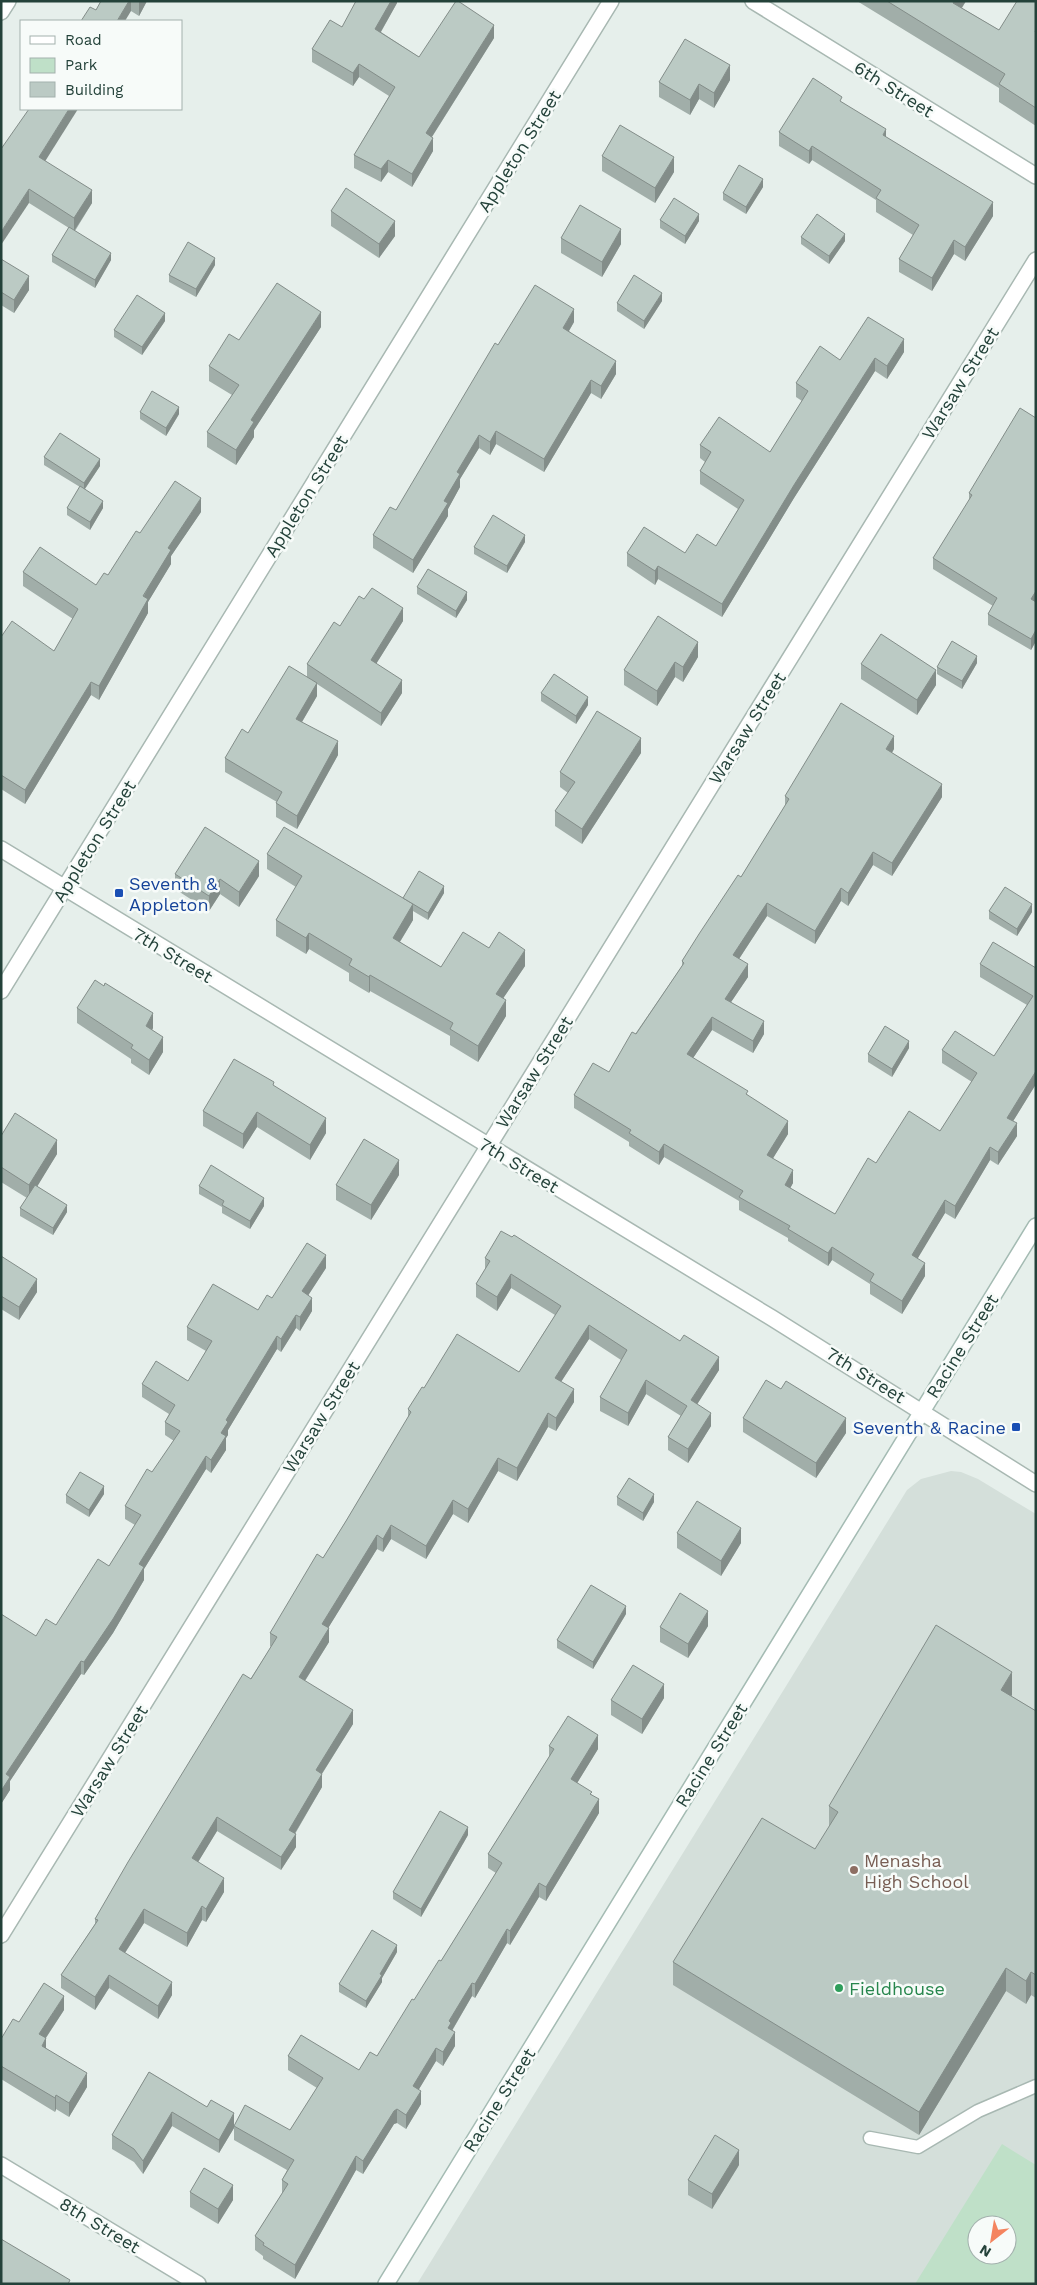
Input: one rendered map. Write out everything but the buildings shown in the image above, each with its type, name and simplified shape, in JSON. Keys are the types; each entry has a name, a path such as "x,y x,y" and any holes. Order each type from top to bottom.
{"street":[{"path":"1,12 8,1"},
{"name":"Appleton Street","path":"1,990 611,1"},
{"name":"6th Street","path":"753,1 1036,176"},
{"name":"Warsaw Street","path":"1,1936 1036,260"},
{"name":"7th Street","path":"1,849 922,1410 1036,1484"},
{"name":"Racine Street","path":"386,2284 1036,1226"},
{"name":"8th Street","path":"1,2165 198,2284"}],"lane":[{"path":"870,2138 918,2146 978,2111 1036,2086"}],"shaded area":[{"name":"Menasha High School","path":"951,1471 961,1472 978,1479 1036,1514 1036,2284 417,2284 907,1490 921,1479"}],"green space":[{"path":"1002,2144 1036,2165 1036,2284 915,2284"}],"place":[{"name":"Seventh & Appleton","path":"119,893"},
{"name":"Seventh & Racine","path":"1016,1427"},
{"name":"Menasha High School","path":"854,1870"},
{"name":"Fieldhouse","path":"839,1988"}]}
